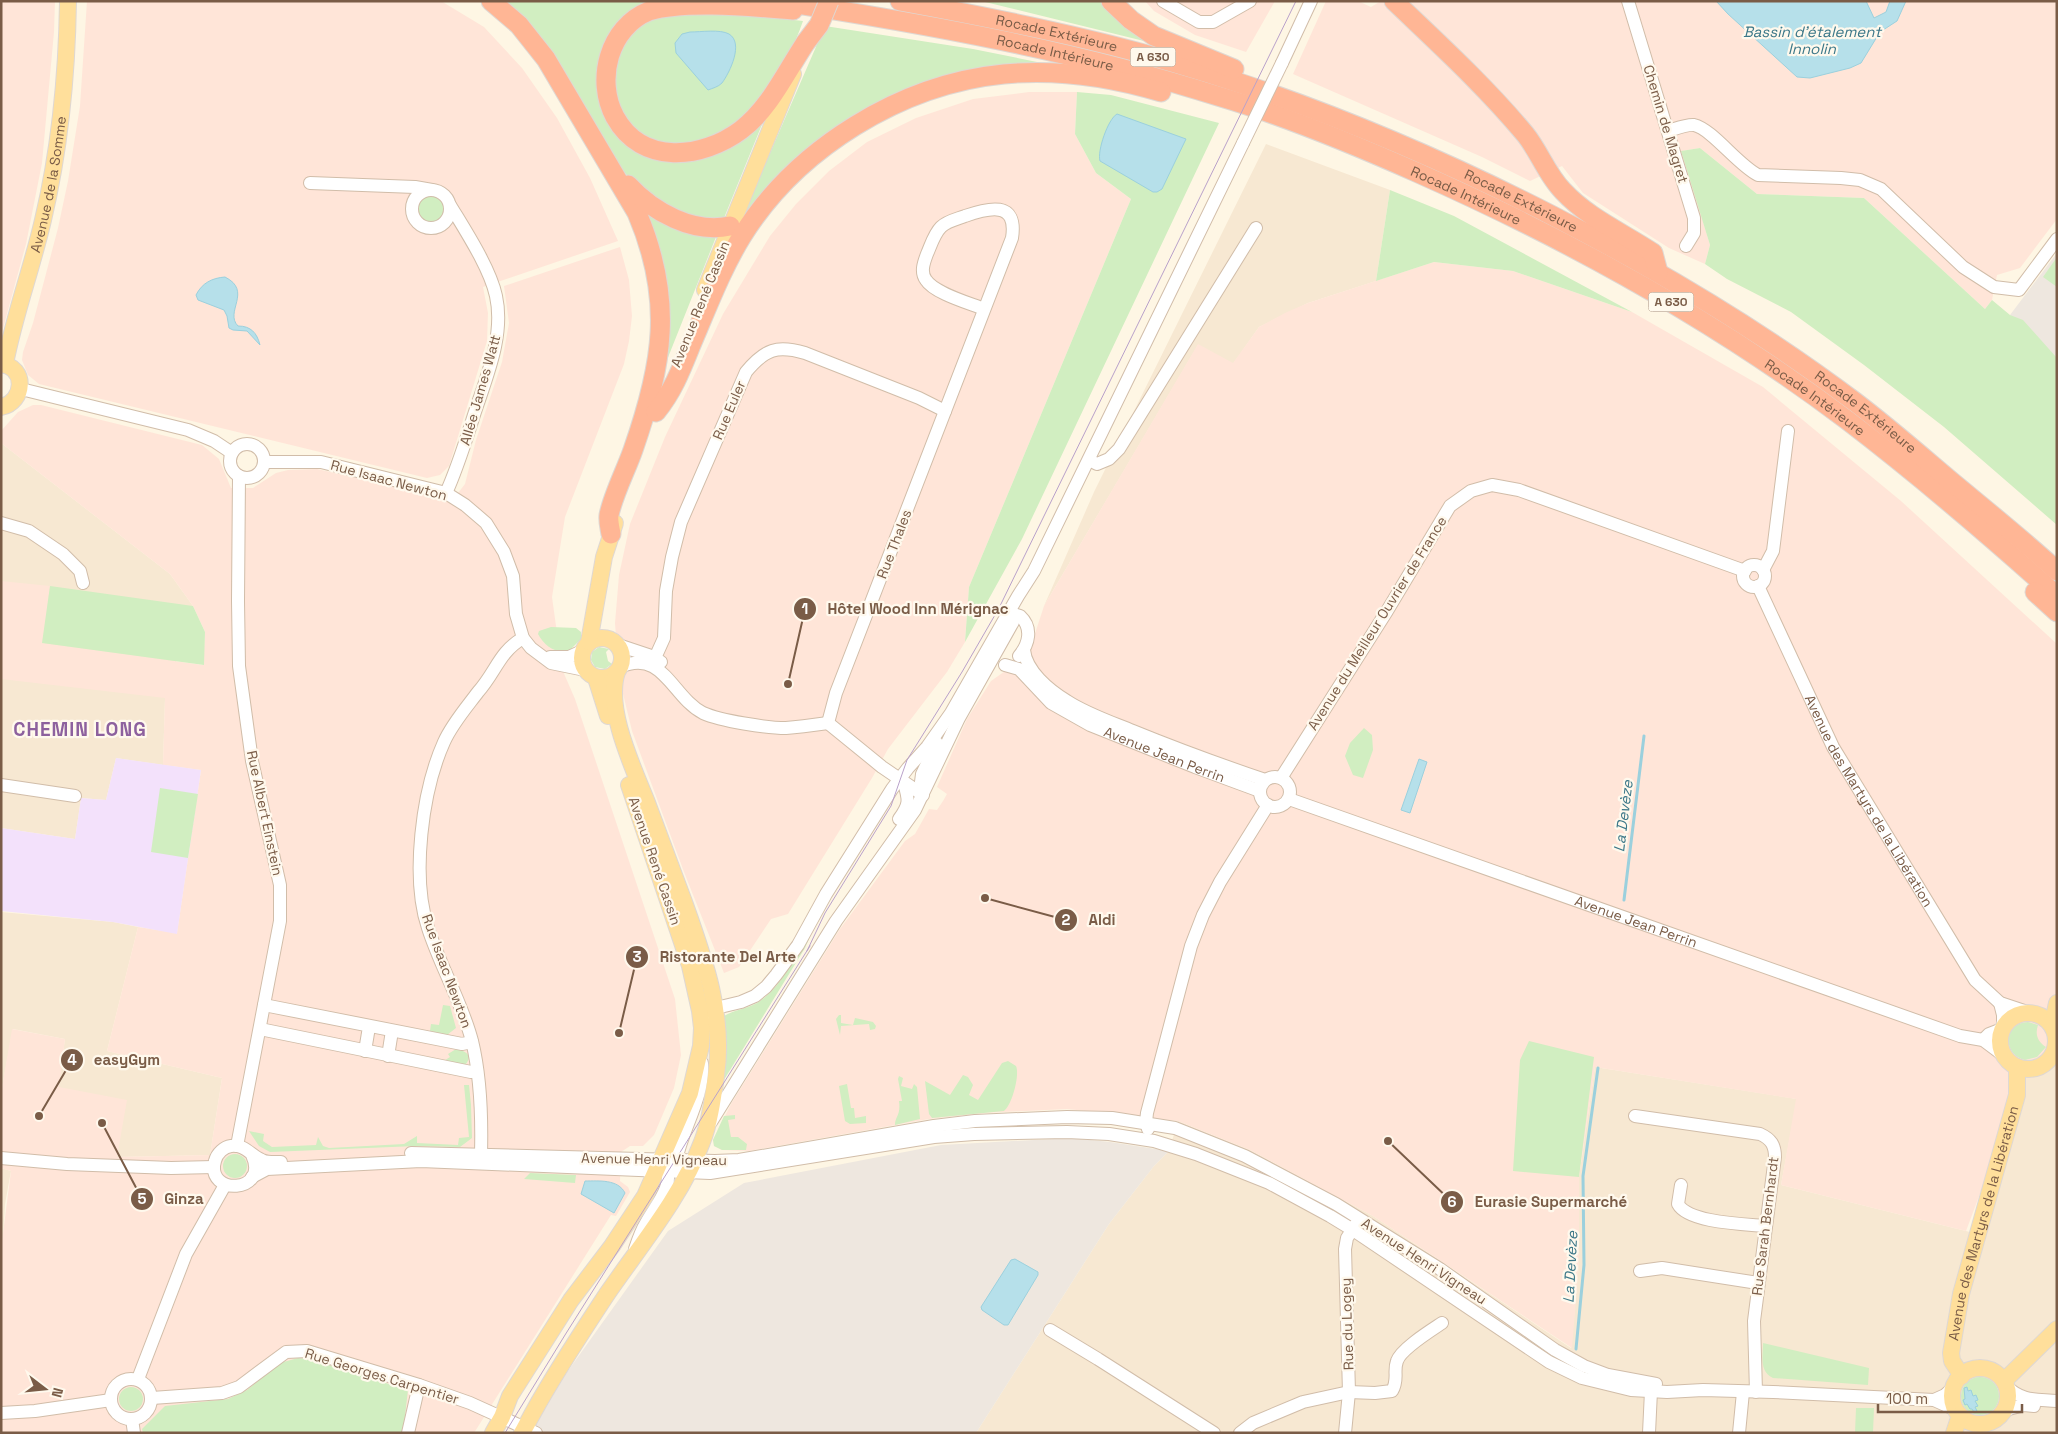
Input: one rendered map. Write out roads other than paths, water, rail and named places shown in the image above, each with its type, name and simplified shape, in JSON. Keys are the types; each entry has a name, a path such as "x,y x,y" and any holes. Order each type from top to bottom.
{"highway":[{"path":"491,1 519,25 546,59 560,73 629,186 646,203 686,223 713,228 730,226"},
{"name":"Rocade Intérieure","path":"778,1 897,10 1061,52 1223,97 1375,154 1481,201 1581,251 1676,306 1777,371 1846,419 1932,488 2057,596"},
{"path":"829,1 819,25 760,112 742,130 724,141 706,149 689,153 657,150 645,146 634,138 615,117 608,98 606,83 607,68 614,43 622,30 634,19 649,11 674,5 707,5 897,10"},
{"path":"1111,1 1131,20 1154,36 1219,64 1287,88 1397,141"},
{"path":"1394,1 1472,75 1526,136 1562,190 1591,216 1630,237 1653,254 1658,272"},
{"name":"Rocade Extérieure","path":"897,10 975,14 1146,54 1284,98 1397,141 1486,182 1658,272 1740,323 1855,402 2014,533 2057,571"},
{"path":"546,59 637,213 648,238 658,288 661,320 659,354 643,420 609,516 611,534"},
{"path":"656,412 670,396 723,270 743,235 763,206 808,160 856,125 888,108 923,94 963,82 1004,74 1039,73 1088,76 1120,82 1261,121 1277,116"},
{"path":"2014,533 2042,545 2057,558"},
{"path":"2020,563 2028,585 2057,612"}],"main road":[{"name":"Avenue de la Somme","path":"3,364 36,249 56,156 67,65 68,1"},
{"name":"Avenue René Cassin","path":"586,646 611,534 656,412 806,42"},
{"path":"1,407 10,405 21,389 21,382 16,371 3,364"},
{"name":"Avenue René Cassin","path":"602,568 603,615 615,643"},
{"path":"600,638 615,643 622,656 619,670 607,678 590,674 582,664 586,646 600,638"},
{"name":"Avenue René Cassin","path":"523,1432 534,1410 691,1167 703,1140 716,1076 718,1046 716,1008 701,950 616,715 613,694 619,670"},
{"name":"Avenue René Cassin","path":"590,674 681,938 696,991 702,1028 701,1046 690,1093 665,1166 622,1232 592,1270"},
{"path":"2056,1004 2054,1018 2056,1035 2053,1061 2034,1069 2017,1067 2007,1060 2003,1055 1999,1039 2002,1028 2011,1018 2056,1004"},
{"path":"2031,1012 2046,1019 2056,1035"},
{"name":"Avenue des Martyrs de la Libération","path":"1958,1381 1952,1361 1951,1343 1960,1294 2017,1095 2017,1067"},
{"path":"493,1433 510,1396 592,1270"},
{"path":"523,1432 515,1410 518,1400 577,1305 592,1270"},
{"path":"2005,1384 2057,1330"},
{"path":"1986,1369 1993,1371 2005,1384 2008,1398 2004,1410 1992,1421 1971,1428 1967,1420 1958,1412 1953,1398 1958,1381 1971,1370 1986,1369"},
{"path":"1954,1433 1958,1412"},
{"path":"502,1417 523,1432"}],"street":[{"path":"1163,1 1199,22 1213,22 1250,1"},
{"path":"703,1140 720,1106 810,963 858,891 908,822 923,795 959,718 991,662 1011,616 1089,460 1311,1"},
{"name":"Chemin de Magret","path":"1628,1 1694,218 1694,233 1686,246"},
{"path":"1668,131 1692,125 1702,128 1748,170 1758,175 1860,180 1881,188 1963,267 1994,288 2019,290 2057,239"},
{"path":"310,183 415,187 432,190 444,194 450,205 448,217 445,222 434,228 422,225 414,216 413,204 421,194 432,190"},
{"name":"Allée James Watt","path":"446,493 454,475 491,363 499,320 496,296 490,278 450,205"},
{"name":"Rue Thales","path":"828,723 836,693 1012,238 1011,220 1007,214 999,209 987,209 947,222 935,235 923,266 925,279 935,288 984,309"},
{"path":"1089,460 1097,464 1109,459 1119,449 1256,228"},
{"name":"Rue Euler","path":"655,658 664,638 666,589 681,522 746,372 763,354 777,349 790,349 806,353 919,398 945,411"},
{"path":"21,389 188,430 214,441 232,453"},
{"path":"1763,570 1754,565 1744,571 1744,578 1748,584 1758,586 1765,577 1763,570 1773,551 1788,431"},
{"path":"251,445 260,451 264,462 260,471 253,476 240,476 235,473 230,464 232,453 240,446 251,445"},
{"name":"Rue Isaac Newton","path":"264,462 321,462 446,493 477,514 496,537 513,576 516,614 523,638 505,651 493,673 462,713 445,740 428,790 423,823 421,889 424,915 467,1023 472,1042 482,1108 481,1154"},
{"name":"Rue Albert Einstein","path":"237,1146 280,921 281,896 276,862 252,761 240,666 238,601 240,476"},
{"name":"Avenue du Meilleur Ouvrier de France","path":"1281,778 1388,611 1450,506 1471,491 1492,486 1519,490 1744,571"},
{"path":"1,523 29,531 63,554 80,571 83,583"},
{"name":"Avenue des Martyrs de la Libération","path":"1758,586 1833,747 1975,980 2000,1003 2031,1012"},
{"path":"702,1028 708,1014 716,1008 741,1002 755,996 776,975 798,945 826,894 901,781 951,713 990,646 1011,616"},
{"path":"1005,665 1018,657 1024,650 1028,640 1029,629 1023,618 1011,616"},
{"path":"523,638 551,662 590,674"},
{"path":"615,643 655,658 669,670 681,694"},
{"path":"536,651 546,656 569,657 586,646"},
{"path":"990,646 988,653 991,662"},
{"name":"Avenue Jean Perrin","path":"1024,650 1025,658 1031,669 1070,709"},
{"path":"619,670 640,662 653,666 664,674 688,702 702,712 721,719 786,728 828,723 901,781 923,795"},
{"name":"Avenue Jean Perrin","path":"991,662 1020,669 1038,691 1070,709 1198,757 1263,786"},
{"path":"923,795 922,774 951,713"},
{"path":"1273,777 1281,778 1290,789 1289,799 1282,806 1268,806 1262,799 1263,786 1273,777"},
{"path":"858,891 873,862 908,806 908,796 901,781"},
{"path":"1,785 75,796"},
{"name":"Avenue Jean Perrin","path":"1289,799 1960,1036 1983,1040 2003,1055"},
{"path":"1154,1141 1146,1122 1191,946 1220,882 1268,806"},
{"path":"1983,1040 1989,1034 2002,1028 2003,1015 2000,1003"},
{"path":"264,1005 462,1044 472,1042"},
{"path":"365,1051 370,1027"},
{"path":"260,1029 388,1056 477,1072"},
{"path":"388,1056 392,1031"},
{"name":"Rue Sarah Bernhardt","path":"1635,1116 1760,1134 1767,1138 1775,1148 1776,1157 1754,1321 1756,1392"},
{"name":"Avenue Henri Vigneau","path":"691,1167 934,1126 975,1122 1112,1118 1175,1128 1245,1156 1359,1218 1440,1269 1555,1350 1577,1362 1608,1375 1654,1389"},
{"name":"Avenue Henri Vigneau","path":"1067,1132 1110,1126 1137,1130 1142,1128 1146,1122"},
{"name":"Avenue Henri Vigneau","path":"691,1167 710,1173 739,1170 934,1137 974,1134 1067,1132 1109,1134 1154,1141 1196,1154 1269,1183 1330,1216 1549,1362 1582,1378 1606,1385 1654,1389 1934,1400 1958,1412"},
{"path":"138,1379 186,1254 225,1185 217,1177 214,1167 218,1154 223,1149 237,1146"},
{"name":"Avenue Henri Vigneau","path":"237,1146 269,1162 422,1152 665,1166"},
{"path":"252,1155 255,1166 252,1177"},
{"path":"1,1158 67,1164 171,1168 214,1167"},
{"name":"Avenue Henri Vigneau","path":"225,1185 243,1185 252,1177 266,1170 421,1161 665,1166"},
{"path":"631,1261 644,1225 665,1191 665,1166 677,1164 691,1167"},
{"path":"1681,1185 1678,1204 1685,1212 1714,1220 1766,1226"},
{"name":"Rue du Logey","path":"1345,1433 1349,1392 1345,1249 1347,1238 1359,1218"},
{"path":"1640,1271 1662,1268 1758,1283"},
{"path":"1240,1433 1252,1423 1303,1402 1349,1392 1375,1393 1392,1391 1397,1382 1397,1359 1406,1349 1442,1323"},
{"path":"1050,1330 1214,1433"},
{"name":"Rue Georges Carpentier","path":"152,1398 222,1393 239,1387 286,1352 307,1351 419,1385 470,1403 502,1417"},
{"path":"130,1378 138,1379 146,1384 152,1398 148,1410 143,1415 132,1419 120,1416 112,1407 111,1400 112,1393 118,1383 130,1378"},
{"path":"1934,1400 1945,1395 1958,1381"},
{"path":"2005,1384 2016,1395 2026,1398 2057,1401"},
{"path":"408,1433 419,1385"},
{"path":"1649,1433 1654,1389"},
{"path":"1739,1433 1743,1392"},
{"path":"1,1413 45,1410 111,1400"},
{"path":"2004,1410 2024,1404 2057,1408"},
{"path":"132,1419 134,1433"}],"water":[{"name":"Bassin d'étalement Innolin","path":"1716,1 1866,1 1874,18 1886,12 1890,1 1906,1 1897,21 1880,32 1861,63 1850,68 1810,78 1797,77"},
{"path":"690,32 725,32 733,38 735,44 734,58 729,72 722,83 708,90 676,53 675,43 682,34"},
{"path":"1117,114 1186,139 1162,189 1157,192 1153,192 1100,161 1100,150 1104,136 1110,122"},
{"path":"225,277 237,289 238,295 234,314 238,326 247,327 253,331 260,345 247,331 229,328 224,310 198,300 196,295 204,284"},
{"path":"1419,759 1427,762 1410,813 1401,810"},
{"path":"585,1181 608,1182 622,1188 625,1193 614,1213 581,1194"},
{"path":"1015,1259 1038,1272 1038,1275 1008,1325 1004,1325 982,1310 981,1307 1011,1260"},
{"path":"1967,1387 1968,1391 1971,1390 1973,1396 1976,1395 1978,1400 1975,1401 1978,1406 1975,1407 1977,1411 1974,1412 1967,1404 1965,1405 1963,1400 1965,1399 1964,1388"}],"waterway":[{"name":"La Devèze","path":"1624,900 1644,736"},
{"name":"La Devèze","path":"1576,1349 1584,1265 1583,1176 1598,1068"}],"tram line":[{"path":"807,951 825,913 891,806 907,760 999,608 1296,1"},
{"path":"505,1433 810,946"}],"place":[{"name":"Hôtel Wood Inn Mérignac","path":"788,684"},
{"name":"Aldi","path":"985,898"},
{"name":"Ristorante Del Arte","path":"619,1033"},
{"name":"easyGym","path":"39,1116"},
{"name":"Ginza","path":"102,1123"},
{"name":"Eurasie Supermarché","path":"1388,1141"}],"district":[{"name":"CHEMIN LONG","path":"80,729"}]}
